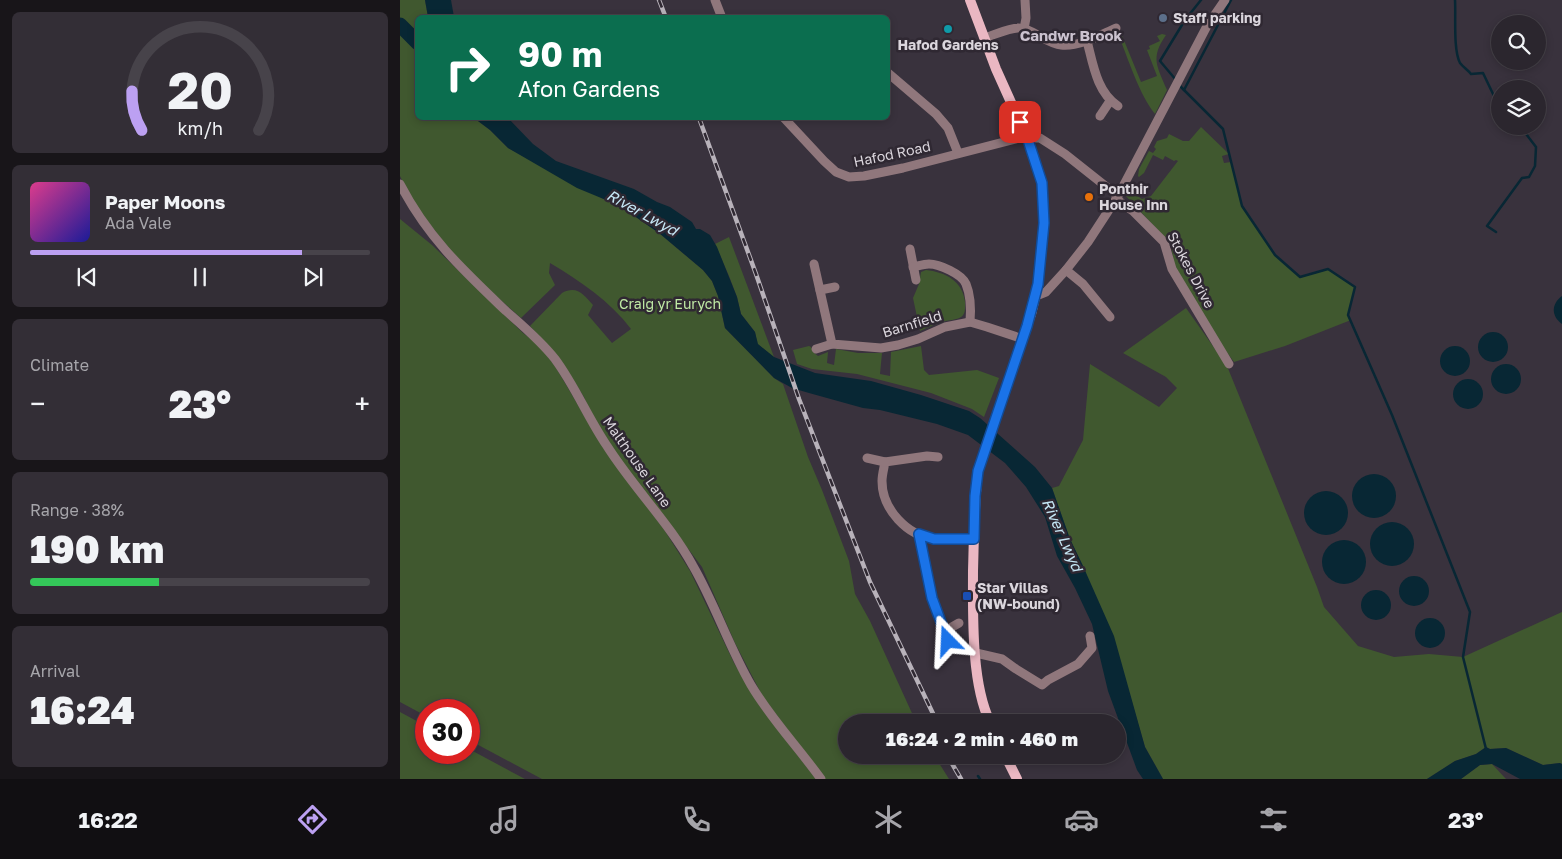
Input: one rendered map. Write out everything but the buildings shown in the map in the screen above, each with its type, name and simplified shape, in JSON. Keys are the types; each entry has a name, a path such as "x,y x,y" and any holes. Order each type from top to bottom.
{"main road":[{"path":"970,0 996,69 1028,138 1042,183 1044,204 1044,223 1036,296 978,471 975,496 973,610 980,696 987,714"},
{"path":"1010,764 1017,779"}],"street":[{"path":"715,0 721,15"},
{"path":"1024,29 1026,18 1025,0"},
{"path":"1036,296 1046,292 1066,270 1088,242 1117,197 1207,26 1225,0"},
{"path":"984,38 1018,28 1060,45 1067,45 1087,41 1116,28"},
{"path":"1087,41 1095,73 1103,90 1114,104 1100,116"},
{"path":"890,76 936,114 948,128 958,153"},
{"name":"Hafod Road","path":"786,120 836,172 849,177 903,168 958,153 1028,138"},
{"name":"Stokes Drive","path":"1028,138 1040,138 1064,154 1133,211 1164,242 1172,269 1229,364"},
{"name":"Malthouse Lane","path":"400,184 414,211 438,243 463,270 554,358 568,378 606,446 693,566 741,667 766,709 821,779"},
{"path":"910,249 916,280"},
{"path":"814,264 832,344"},
{"path":"914,267 929,264 945,268 957,274 965,281 969,293 970,322"},
{"path":"1066,270 1083,284 1110,317"},
{"path":"820,290 835,288"},
{"name":"Barnfield","path":"816,349 832,344 881,348 918,339 945,327 970,322 1022,339"},
{"path":"924,456 926,445"},
{"path":"868,458 885,462 924,456 938,457"},
{"path":"885,462 882,481 884,493 891,510 902,524 919,534 934,539 974,539"},
{"path":"919,534 929,585 948,641"},
{"path":"945,630 958,623"},
{"path":"976,653 1002,659 1042,685 1078,664 1092,648 1090,636"}],"green space":[{"name":"Craig yr Eurych","path":"400,0 425,0 428,15 415,15 415,120 477,120 508,148 630,213 659,233 703,270 712,281 718,296 725,328 774,378 783,384 808,457 849,561 855,594 870,621 912,714 838,714 838,764 940,764 949,779 825,779 763,697 735,643 702,567 619,458 590,412 584,397 570,375 552,350 530,326 562,293 572,290 580,292 593,305 588,315 612,343 631,329 614,309 594,292 550,263 549,273 555,285 521,318 471,274 413,202 400,176"},
{"path":"1121,33 1141,82 1157,76 1147,50 1150,49 1149,46 1160,41 1157,36 1166,35 1158,50 1157,62 1160,75 1167,90 1155,114 1134,76 1118,34"},
{"path":"1201,127 1229,154 1222,156 1224,163 1231,162 1242,206 1275,255 1300,277 1328,269 1355,287 1348,314 1351,320 1285,346 1234,362 1174,265 1171,244 1124,194 1127,189 1142,199 1151,196 1178,161 1165,156 1163,160 1153,155 1144,173 1139,177 1139,169 1149,151 1153,153 1156,149 1154,147 1157,141 1167,138 1169,134 1183,141 1189,141"},
{"path":"400,219 432,245 523,333 539,345 555,366 598,439 665,531 690,571 734,663 759,705 816,779 542,779 480,746 480,699 415,699 415,710 400,702"},
{"path":"729,237 774,357 757,344 755,332 741,314 737,297 715,244"},
{"path":"926,270 946,275 957,283 964,295 965,310 963,316 959,318 939,323 920,331 913,298 919,284 921,272"},
{"path":"1186,308 1227,366 1324,607 1358,646 1394,657 1429,654 1463,657 1562,612 1562,764 1543,765 1506,748 1490,749 1486,747 1476,754 1455,761 1427,779 1163,779 1145,747 1126,682 1052,488 1059,486 1083,440 1090,364 1159,407 1177,388 1166,377 1123,353"},
{"path":"809,346 818,356 828,352 827,363 834,365 836,349 858,353 882,353 880,374 890,376 891,352 921,346 924,370 929,375 977,370 999,378 984,417 972,409 931,393 857,374 812,369 797,364 793,350"},
{"path":"400,712 415,720 415,764 480,764 480,755 525,779 400,779"},
{"path":"1492,764 1506,779 1461,779 1480,765"}],"water":[{"path":"425,0 451,0 454,15 428,15"},
{"name":"River Lwyd","path":"477,120 510,120 533,144 556,161 634,189 670,207 692,222 696,229 700,229 710,235 717,247 737,297 741,314 755,332 758,344 774,357 815,373 871,381 969,411 980,418 1035,467 1052,488 1070,539 1114,636 1145,747 1163,779 1143,779 1137,770 1126,740 1126,714 1116,714 1108,691 1092,624 1057,556 1045,517 1026,487 1005,463 968,435 937,424 880,410 863,408 809,393 792,388 774,378 725,328 718,296 712,281 703,270 659,233 630,213 606,200 577,188 508,148"},
{"path":"1562,296 1562,324 1554,314 1554,306"},
{"path":"1493,332 1504,336 1508,347 1504,358 1493,362 1482,358 1478,347 1482,336"},
{"path":"1455,346 1466,350 1470,361 1466,372 1455,376 1444,372 1440,361 1444,350"},
{"path":"1506,364 1517,368 1521,379 1517,390 1506,394 1495,390 1491,379 1495,368"},
{"path":"1468,379 1479,383 1483,394 1479,405 1468,409 1457,405 1453,394 1457,383"},
{"path":"1370,474 1378,474 1390,480 1396,496 1390,512 1378,518 1370,518 1358,512 1352,500 1352,492 1358,480"},
{"path":"1322,491 1330,491 1342,497 1348,513 1342,529 1330,535 1322,535 1310,529 1304,517 1304,509 1310,497"},
{"path":"1392,522 1404,526 1410,532 1414,544 1410,556 1404,562 1392,566 1380,562 1374,556 1370,544 1374,532 1380,526"},
{"path":"1344,540 1356,544 1362,550 1366,562 1362,574 1356,580 1344,584 1332,580 1326,574 1322,562 1326,550 1332,544"},
{"path":"1414,576 1425,580 1429,591 1425,602 1414,606 1403,602 1399,591 1403,580"},
{"path":"1376,590 1387,594 1391,605 1387,616 1376,620 1365,616 1361,605 1365,594"},
{"path":"1430,618 1441,622 1445,633 1441,644 1430,648 1419,644 1415,633 1419,622"},
{"path":"1486,747 1490,749 1506,748 1543,765 1560,763 1562,764 1562,779 1520,779 1492,764 1480,765 1461,779 1427,779 1455,761 1476,754"}],"waterway":[{"path":"1176,80 1160,61 1185,20 1201,0"},
{"path":"1184,90 1231,0"},
{"path":"1455,0 1456,50 1460,63 1471,74 1483,73 1491,90"},
{"path":"400,25 415,40"},
{"path":"1179,85 1223,129 1242,206 1275,255 1300,277 1328,269 1355,287 1348,315 1392,415 1470,612 1463,657 1486,749"},
{"path":"1496,232 1487,226 1522,178 1529,177 1535,166 1536,147 1527,135"}],"railway":[{"path":"659,0 665,15"},
{"path":"700,120 799,399 870,582 933,714"},
{"path":"952,764 961,779"}],"place":[{"name":"Staff parking","path":"1163,18"},
{"name":"Hafod Gardens","path":"948,29"},
{"name":"Ponthir House Inn","path":"1089,197"},
{"name":"Star Villas (NW-bound)","path":"967,596"}],"district":[{"name":"Candwr Brook","path":"1071,36"}],"route":[{"path":"948,641 932,598 919,534 934,539 974,539 975,496 978,471 1036,296 1044,223 1044,204 1042,183 1020,122"}]}
